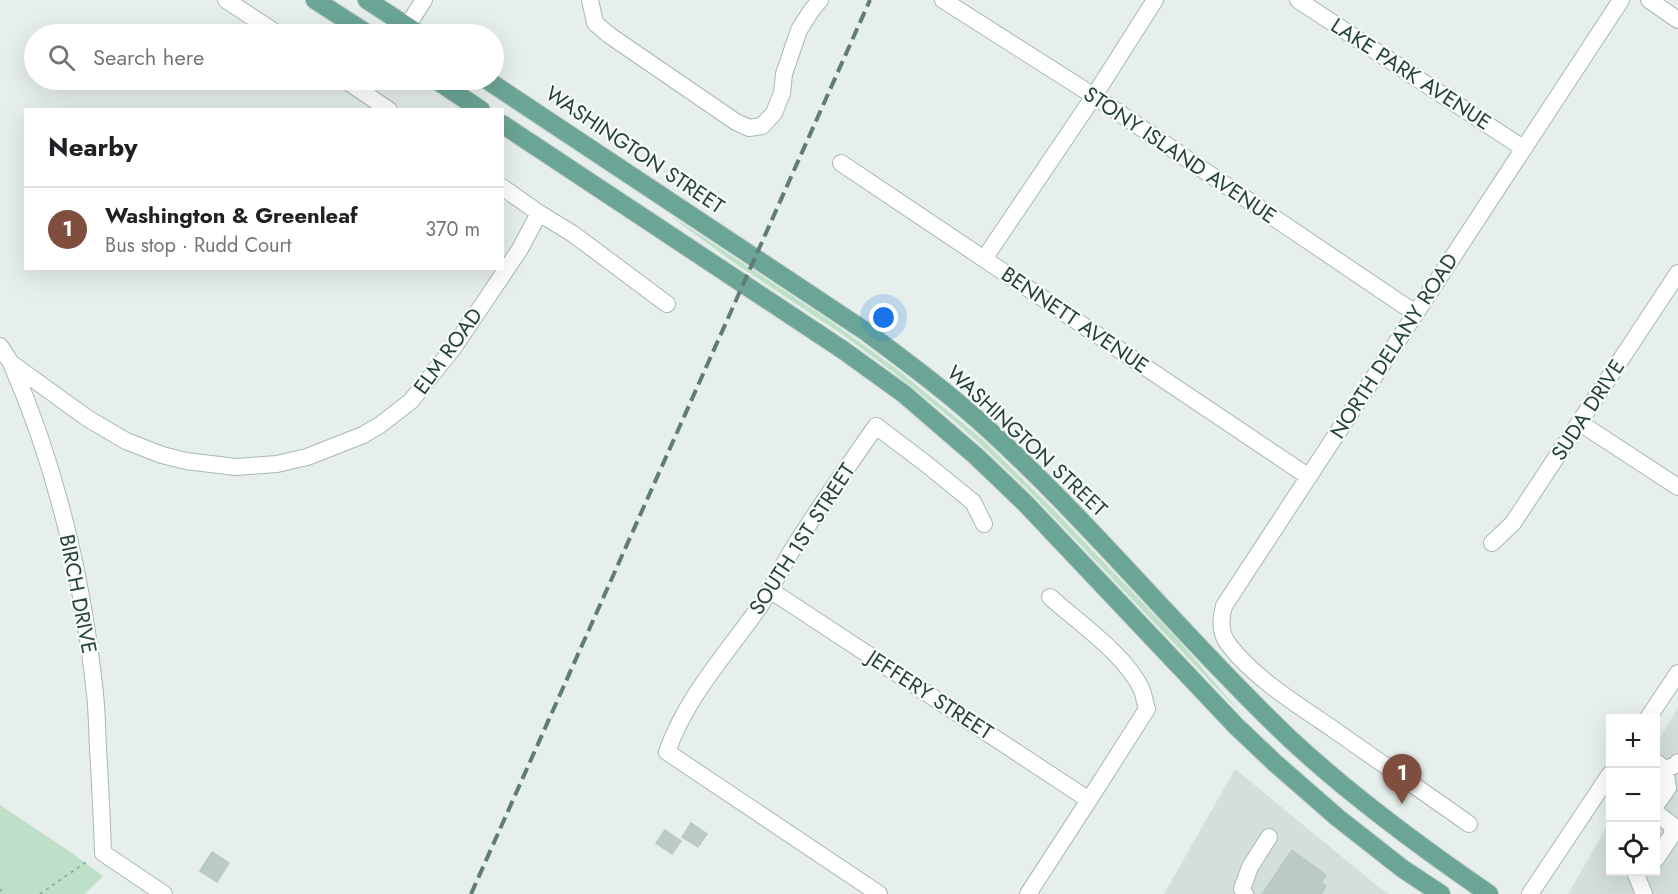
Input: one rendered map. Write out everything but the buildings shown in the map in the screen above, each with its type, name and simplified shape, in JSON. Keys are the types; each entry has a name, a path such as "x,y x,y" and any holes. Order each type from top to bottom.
{"main road":[{"path":"315,0 352,24"},
{"path":"368,0 399,24"},
{"path":"451,90 478,108"},
{"name":"WASHINGTON STREET","path":"502,90 866,331 923,374 980,422 1026,466 1257,706 1318,765 1398,830 1489,894"},
{"path":"504,125 843,350 904,394 977,457 1025,503 1236,726 1275,763 1338,818 1403,869 1441,894"}],"street":[{"path":"226,0 263,24"},
{"path":"413,24 424,0"},
{"path":"590,0 595,23 609,35 736,122 749,128 762,126 774,113 782,93 784,74 799,30 820,0"},
{"name":"STONY ISLAND AVENUE","path":"943,0 1094,96 1415,313"},
{"path":"984,259 1094,96 1155,0"},
{"name":"LAKE PARK AVENUE","path":"1298,0 1523,148"},
{"name":"NORTH DELANY ROAD","path":"1469,824 1274,687 1228,644 1223,633 1221,618 1224,606 1621,0"},
{"path":"1649,0 1678,20"},
{"path":"372,90 387,108"},
{"name":"BENNETT AVENUE","path":"841,163 1309,477"},
{"path":"504,188 573,234 667,304"},
{"name":"ELM ROAD","path":"0,346 11,363 107,431 162,455 186,461 236,467 276,464 307,457 363,435 411,402 454,347 520,249 539,213"},
{"name":"SUDA DRIVE","path":"1492,543 1514,523 1678,273"},
{"name":"BIRCH DRIVE","path":"11,363 51,470 76,570 87,629 95,696 103,853"},
{"path":"1580,423 1678,487"},
{"name":"SOUTH 1ST STREET","path":"879,894 667,752 673,735 705,682 761,605 805,530 876,426 973,502 984,524"},
{"name":"JEFFERY STREET","path":"770,590 1089,800"},
{"path":"1028,894 1147,709 1142,691 1129,670 1104,643 1050,597"},
{"path":"1651,714 1678,673"},
{"path":"1660,799 1668,788 1671,765"},
{"path":"1530,894 1606,781"},
{"path":"1660,816 1672,825 1672,835 1660,853"},
{"path":"1245,894 1242,889 1250,867 1269,837"},
{"path":"103,853 164,894"}],"path":[{"path":"40,894 103,853"},
{"path":"0,889 4,894"}],"shaded area":[{"path":"1678,707 1678,894 1568,894 1606,828 1606,876 1660,876 1660,738"},
{"path":"1235,769 1380,888 1389,894 1164,894"}],"green space":[{"path":"673,217 832,322 898,370 982,439 1053,509 1182,644 1244,717 1029,491 979,443 893,372 843,335 733,262"},
{"path":"0,805 103,876 85,894 0,894"}],"railway":[{"path":"471,894 870,0"}],"place":[{"name":"Washington & Greenleaf","path":"1402,804"}]}
